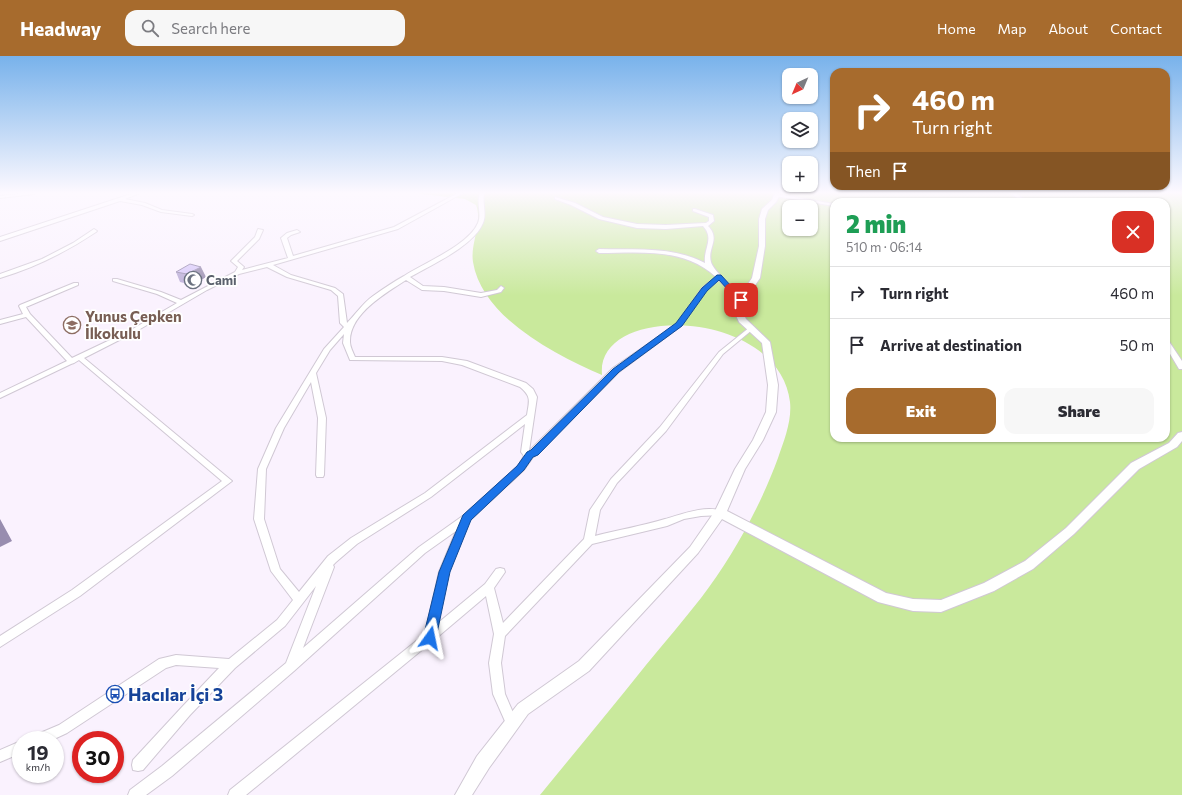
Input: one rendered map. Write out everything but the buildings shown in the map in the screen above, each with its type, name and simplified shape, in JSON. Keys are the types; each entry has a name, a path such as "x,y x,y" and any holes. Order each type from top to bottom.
{"street":[{"path":"0,239 34,227"},
{"path":"0,396 134,332 237,272 291,259 397,227"},
{"path":"299,600 276,571 259,519 262,469 280,428 327,349 373,299 406,277 458,247 474,234 478,227"},
{"path":"708,227 711,232 712,239 711,246 707,254 708,262 716,274"},
{"path":"463,795 482,762 523,709 584,666 694,550 720,513 740,469 758,440 771,412 773,385 766,342 750,329 742,320 738,311 741,300 756,278 762,246 762,227"},
{"path":"237,272 241,267 234,261 257,238 260,230"},
{"path":"0,276 44,260 75,244 94,231"},
{"path":"291,259 284,238 297,232"},
{"path":"599,251 678,254 705,264 741,300"},
{"path":"268,265 285,274 339,292 341,295 343,323 348,326"},
{"path":"135,795 167,771 290,668 422,550 467,518 521,468 530,454 535,453 616,370 679,325 716,274"},
{"path":"406,277 422,288 444,289 476,295 491,294 499,291 501,288"},
{"path":"115,280 159,292 182,303"},
{"path":"72,362 27,315 22,306 76,284"},
{"path":"0,322 27,315"},
{"path":"348,326 346,343 352,359 442,359 464,363 523,385 530,391 533,397 525,452 530,454"},
{"path":"500,634 588,541 595,510 614,481 663,429 721,353 750,329"},
{"path":"1170,348 1182,367"},
{"path":"0,642 76,593 228,481 80,358"},
{"path":"313,374 322,418 320,475"},
{"path":"138,765 186,711 231,664 281,623 332,559 354,541 428,495 531,415"},
{"path":"588,541 667,522 683,516 701,513 720,513 883,598 913,605 942,606 989,587 1029,565 1070,531 1135,466 1173,446 1182,435"},
{"path":"430,638 444,572 467,518"},
{"path":"290,668 332,559"},
{"path":"235,795 430,638 489,587 500,572"},
{"path":"489,587 500,634 495,663 499,694 512,724"},
{"path":"58,731 163,662 176,660 231,664"},
{"path":"0,756 12,751"}],"green space":[{"path":"477,227 782,227 782,236 818,236 818,227 830,227 830,442 1170,442 1170,227 1182,227 1182,795 540,795 694,607 713,582 735,548 763,495 771,476 787,431 790,416 790,402 778,371 755,348 724,333 689,326 656,327 627,335 608,351 602,375 584,367 543,345 506,317 490,300 479,282 473,262"}],"place":[{"name":"Cami","path":"193,280"},
{"name":"Yunus Çepken İlkokulu","path":"72,325"},
{"name":"Hacılar İçi 3","path":"115,694"}],"route":[{"path":"430,638 444,572 467,518 521,468 530,454 535,453 568,417 616,370 679,325 704,289 719,277 741,300"}]}
